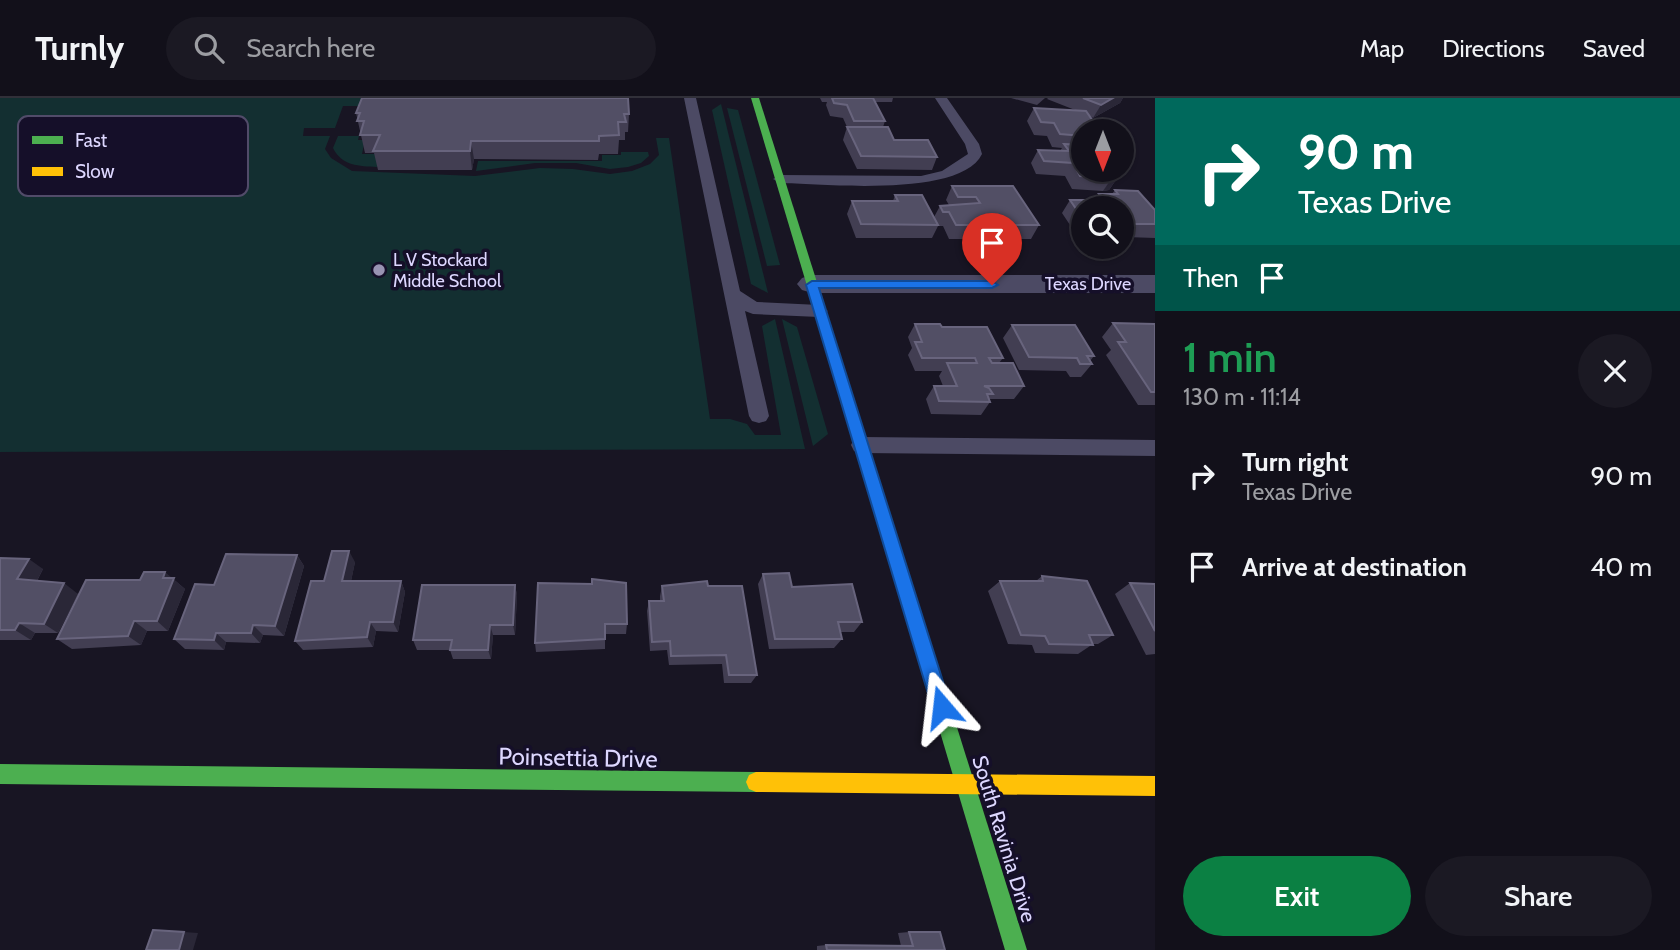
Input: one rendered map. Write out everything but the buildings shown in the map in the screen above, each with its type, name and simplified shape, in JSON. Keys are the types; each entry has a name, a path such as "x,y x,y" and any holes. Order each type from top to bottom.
{"street":[{"name":"South Ravinia Drive","path":"755,98 1016,950"},
{"name":"Texas Drive","path":"816,298 1155,285"},
{"name":"Poinsettia Drive","path":"0,774 1155,786"}],"lane":[{"path":"690,98 759,416"},
{"path":"780,179 921,180 947,174 972,160 975,154 972,144 941,98"},
{"path":"732,294 754,308 816,298"},
{"path":"862,445 1155,448"}],"green space":[{"name":"L V Stockard Middle School","path":"0,98 428,98 426,106 343,106 335,128 304,128 303,136 330,136 325,149 331,158 352,171 475,176 540,168 610,174 632,171 650,164 659,155 656,138 669,138 710,419 730,419 747,424 755,435 781,435 762,326 775,319 805,449 0,452"},
{"path":"721,104 768,293 751,284 712,110"},
{"path":"727,108 738,110 780,265 767,266"},
{"path":"338,136 359,136 358,140 365,140 362,154 380,154 377,167 346,162 333,148"},
{"path":"621,152 648,152 649,156 641,163 610,169 576,163 535,163 476,171 478,161 602,161 602,155 621,155"},
{"path":"782,319 797,327 828,434 813,446"}],"traffic: fast":[{"path":"755,98 1016,950"},
{"path":"0,774 756,782"}],"traffic: slow":[{"path":"756,782 1155,786"}],"place":[{"name":"L V Stockard Middle School","path":"379,270"}],"route":[{"path":"942,707 812,285 992,285"}]}
